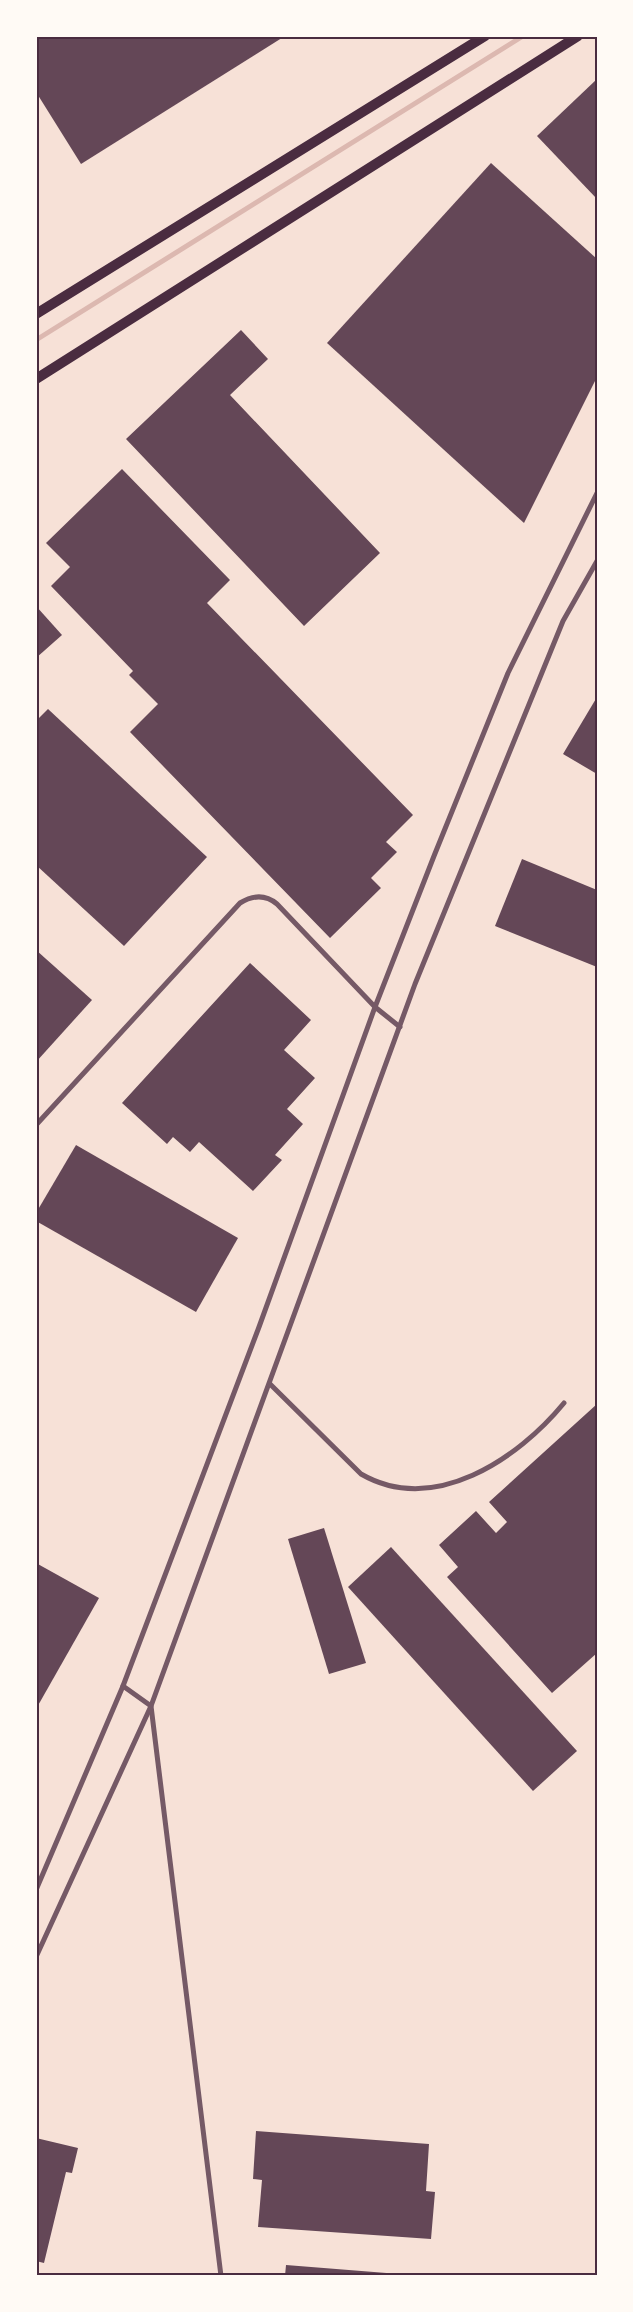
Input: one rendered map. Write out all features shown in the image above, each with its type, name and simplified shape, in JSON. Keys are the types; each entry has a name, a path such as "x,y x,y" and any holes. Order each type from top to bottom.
{"main road":[{"path":"36,314 485,36"},
{"path":"36,380 578,36"}],"street":[{"path":"36,1890 123,1686 259,1327 376,1007 508,674 597,493"},
{"path":"36,1957 151,1706 400,1027 563,620 597,560"},
{"path":"36,1124 240,903 252,897 266,897 277,904 376,1007 400,1027"},
{"path":"270,1384 362,1474 374,1482 402,1490 427,1488 450,1483 495,1464 533,1438 564,1403"},
{"path":"123,1686 151,1706 221,2276"}],"building":[{"path":"36,36 285,36 81,164 36,92"},
{"path":"597,79 597,199 537,136"},
{"path":"491,163 597,259 597,377 524,523 327,343"},
{"path":"241,330 268,359 230,395 380,553 304,626 126,439"},
{"path":"122,469 230,580 207,603 413,815 386,842 397,852 371,878 381,888 330,938 130,732 158,704 129,675 133,671 51,586 70,567 46,543"},
{"path":"36,606 62,635 36,658"},
{"path":"597,697 597,774 563,754"},
{"path":"48,709 207,857 124,946 36,865 36,721"},
{"path":"522,859 597,890 597,967 495,926"},
{"path":"36,950 92,1000 36,1062"},
{"path":"250,963 311,1020 284,1050 315,1078 287,1109 303,1124 275,1155 282,1160 253,1191 199,1142 190,1152 173,1137 167,1144 122,1103"},
{"path":"76,1145 238,1238 196,1312 36,1221 36,1213"},
{"path":"597,1404 597,1653 552,1693 447,1577 458,1567 439,1545 476,1511 496,1533 507,1522 489,1502"},
{"path":"324,1528 366,1663 329,1674 288,1539"},
{"path":"391,1547 577,1751 533,1791 348,1587"},
{"path":"36,1563 99,1598 36,1709"},
{"path":"256,2131 429,2144 426,2191 435,2192 431,2239 258,2227 262,2180 253,2179"},
{"path":"36,2138 78,2148 72,2173 66,2172 44,2263 36,2261"},
{"path":"286,2265 399,2274 399,2276 285,2276"}],"waterway":[{"path":"36,340 523,36"}]}
